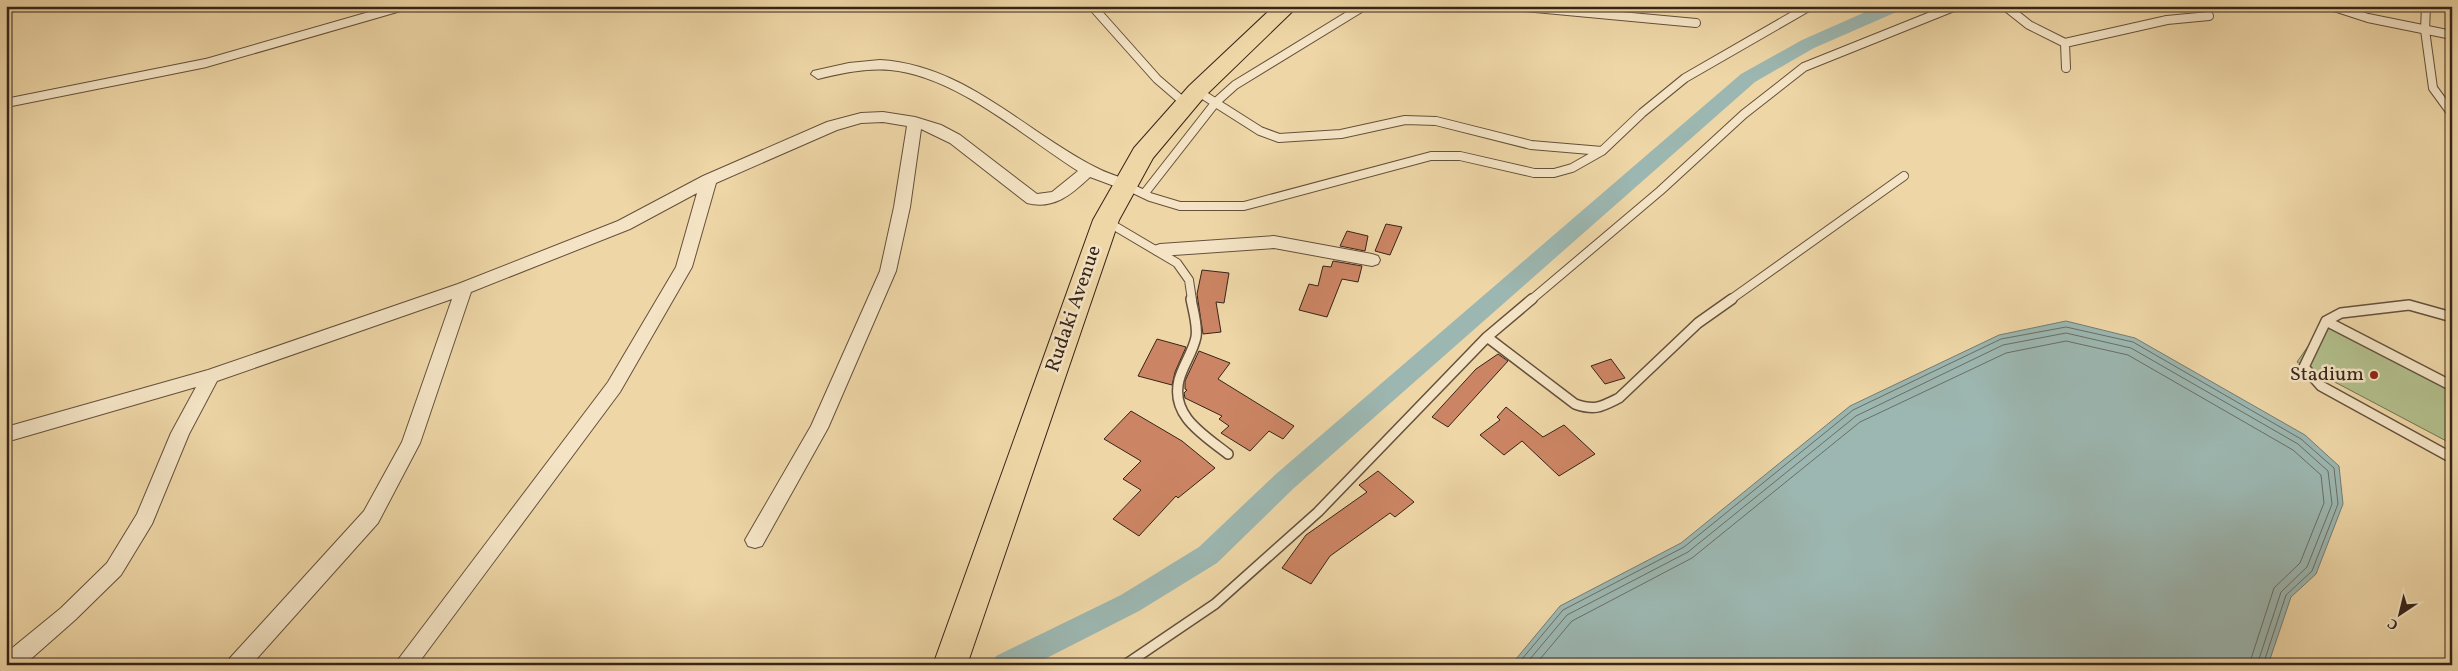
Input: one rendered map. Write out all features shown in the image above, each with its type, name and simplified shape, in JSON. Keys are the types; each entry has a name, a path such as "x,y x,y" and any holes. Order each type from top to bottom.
{"highway":[{"name":"Rudaki Avenue","path":"950,665 1106,220 1134,190 1143,154 1199,99 1287,6"}],"street":[{"path":"818,74 856,65 899,66 915,70 982,101 1088,170 1134,190"},
{"path":"6,435 211,376 464,288 624,225 709,180 832,126 854,120 883,117 915,122 955,139 1034,198 1047,200 1060,196 1088,170"},
{"path":"755,540 819,428 888,271 902,207 915,122"},
{"path":"404,665 614,387 684,268 709,180"},
{"path":"1160,250 1274,242 1372,260"},
{"path":"237,665 314,582 375,509 411,444 464,288"},
{"path":"8,665 68,614 114,569 144,518 180,433 211,376"}],"lane":[{"path":"6,103 206,62 404,6"},
{"path":"1092,6 1157,79 1260,131 1279,138 1341,134 1405,120 1436,120 1531,145 1602,151"},
{"path":"1199,99 1235,84 1364,6"},
{"path":"1513,6 1582,10 1696,23"},
{"path":"1134,190 1180,206 1244,206 1430,156 1460,156 1534,173 1554,173 1572,168 1602,151 1642,113 1685,78 1810,6"},
{"path":"1125,665 1215,604 1310,519 1487,337 1660,191 1744,114 1804,67 1956,6"},
{"path":"2005,6 2029,25 2065,43 2167,20 2209,16"},
{"path":"2426,6 2425,30 2433,88 2452,114"},
{"path":"2334,7 2368,18 2452,35"},
{"path":"2065,43 2066,68"},
{"path":"1487,337 1575,404 1590,409 1602,406 1619,398 1698,322 1904,176"},
{"path":"1106,220 1160,250 1177,263 1189,280 1196,336 1179,380 1177,395 1181,410 1192,426 1228,454"},
{"path":"2452,317 2409,305 2341,313 2326,321 2304,367 2321,386 2452,458"},
{"path":"2326,321 2452,386"}],"green space":[{"name":"Stadium","path":"2325,322 2452,387 2452,444 2297,362"}],"water":[{"path":"2066,321 2135,338 2305,435 2339,466 2343,504 2316,574 2291,597 2268,665 1511,665 1560,606 1681,543 1850,406 1999,335"}],"building":[{"path":"1386,224 1402,227 1390,255 1375,251"},
{"path":"1347,231 1368,236 1365,251 1340,246"},
{"path":"1333,261 1362,266 1358,282 1342,279 1327,317 1299,310 1309,284 1318,286 1323,266 1331,267"},
{"path":"1202,270 1229,273 1224,303 1216,302 1221,332 1203,334 1197,294"},
{"path":"1157,339 1186,347 1175,372 1172,385 1138,376"},
{"path":"1199,351 1230,363 1218,379 1294,426 1283,439 1269,431 1250,451 1221,433 1229,426 1219,419 1222,416 1185,398 1184,393 1187,390 1185,389 1185,381"},
{"path":"1498,354 1508,361 1448,427 1432,417 1476,369"},
{"path":"1611,359 1625,378 1605,384 1591,366"},
{"path":"1506,407 1543,437 1564,425 1595,454 1559,476 1522,441 1504,455 1480,435 1500,420 1497,417"},
{"path":"1131,411 1182,441 1215,468 1178,498 1176,496 1139,536 1113,519 1141,490 1123,479 1141,461 1104,439"},
{"path":"1378,471 1414,502 1395,517 1390,513 1330,556 1311,584 1282,568 1306,535 1367,492 1359,485"}],"waterway":[{"path":"1006,665 1130,603 1208,555 1285,481 1748,78 1808,44 1895,6"}],"place":[{"name":"Stadium","path":"2374,375"}]}
